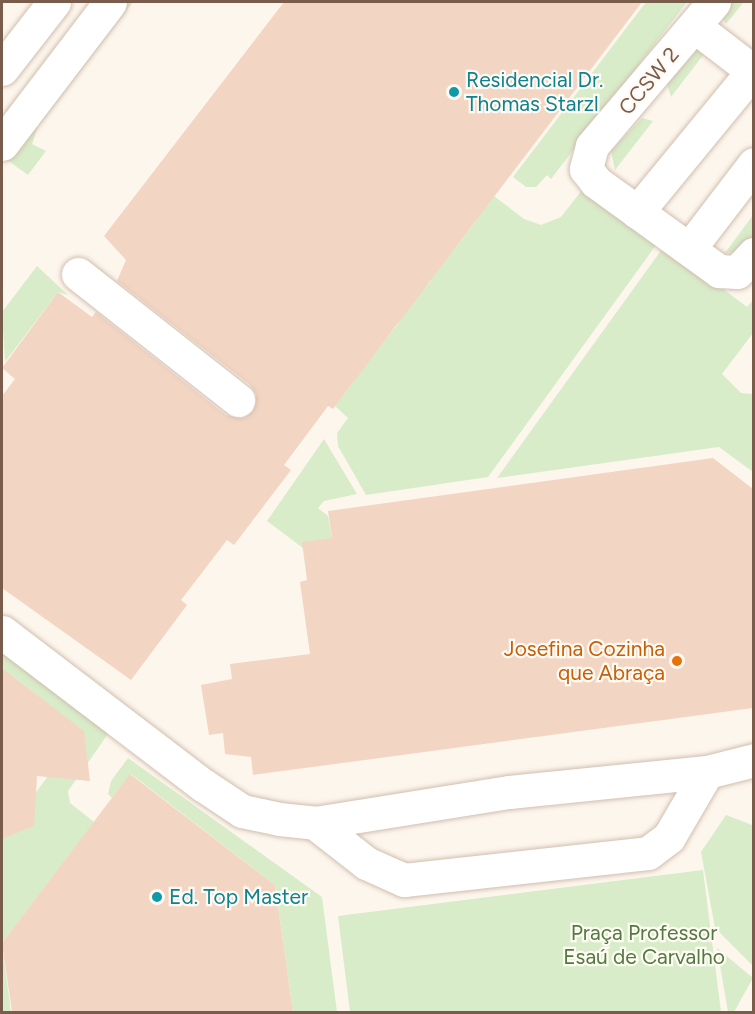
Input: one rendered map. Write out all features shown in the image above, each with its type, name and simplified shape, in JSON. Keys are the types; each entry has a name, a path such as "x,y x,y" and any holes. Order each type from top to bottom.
{"street":[{"path":"2,69 54,2"},
{"path":"2,144 110,2"},
{"name":"CCSW 2","path":"637,212 753,71 704,14 585,159 596,182 637,212 689,249 727,274 737,272 753,254"},
{"path":"689,249 753,164"},
{"path":"78,274 238,400"},
{"path":"2,632 242,811 315,823 509,792 707,772 753,760"},
{"path":"315,823 366,863 404,880 648,853 669,837 707,772"}],"green space":[{"path":"126,2 133,2 38,126 32,144 46,151 28,175 6,159"},
{"path":"646,2 687,2 551,179 547,175 536,187 526,187 513,177"},
{"path":"725,2 744,2 726,24 720,15"},
{"path":"697,46 707,50 671,97 666,80"},
{"path":"642,118 653,121 615,170 611,151"},
{"path":"586,185 659,241 488,477 366,495 338,446 337,433 348,418 335,406 355,380 342,369 365,339 378,349 399,323 394,318 431,281 418,271 453,251 476,221 486,190 524,219 541,225 561,217"},
{"path":"753,215 753,237 743,251 725,253"},
{"path":"665,245 747,307 753,300 753,333 722,374 741,393 753,394 753,472 719,447 497,478"},
{"path":"37,266 68,295 58,292 5,362 2,312"},
{"path":"324,439 357,494 324,501 318,508 328,516 332,538 303,548 267,521"},
{"path":"2,649 110,731 68,791 70,803 94,822 2,943 2,838 48,776 41,698 2,668"},
{"path":"128,758 322,897 337,1012 293,1012 275,885 131,774 112,798 108,794 111,781"},
{"path":"726,815 752,825 753,966 715,928 701,852"},
{"name":"Praça Professor Esaú de Carvalho","path":"703,870 721,1012 350,1012 338,916"},
{"path":"2,943 11,1012 2,1012"},
{"path":"717,948 753,978 734,1012 728,1012"}],"building":[{"path":"284,2 642,2 333,409 328,406 284,465 291,470 234,545 227,540 181,600 187,605 131,680 2,588 2,396 15,379 2,368 58,292 92,317 96,312 226,415 244,418 253,411 256,394 250,385 117,281 126,260 104,236"},
{"path":"713,458 753,489 753,708 253,775 251,757 225,754 223,733 209,735 201,685 232,679 230,664 310,654 300,582 307,580 302,542 332,538 328,511"},
{"path":"2,668 84,731 90,781 37,776 34,826 2,839"},
{"name":"Ed. Top Master","path":"130,774 275,885 293,1012 12,1012 2,943"}],"place":[{"name":"Residencial Dr. Thomas Starzl","path":"454,92"},
{"name":"Josefina Cozinha que Abraça","path":"677,661"},
{"name":"Ed. Top Master","path":"157,897"}]}
